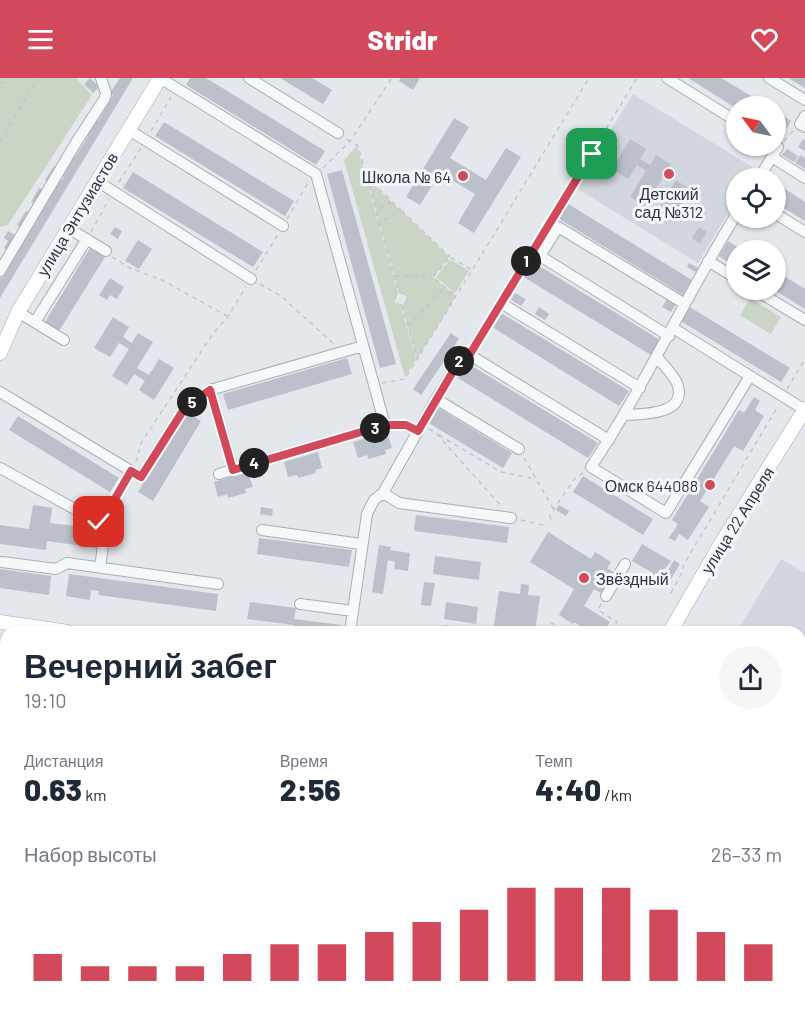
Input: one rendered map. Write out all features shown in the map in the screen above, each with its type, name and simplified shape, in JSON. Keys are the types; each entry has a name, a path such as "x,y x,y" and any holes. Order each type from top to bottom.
{"main road":[{"name":"улица Энтузиастов","path":"0,353 18,312 160,78"},
{"name":"улица 22 Апреля","path":"673,626 719,547 805,410"},
{"path":"0,622 27,626"}],"street":[{"path":"0,271 105,98 106,93 101,78"},
{"path":"160,78 315,174 385,425"},
{"path":"249,78 338,133"},
{"path":"667,78 726,115"},
{"path":"770,78 805,100"},
{"path":"129,130 283,226"},
{"path":"766,168 772,158 805,178"},
{"path":"97,181 251,279"},
{"path":"786,220 805,232"},
{"path":"685,304 558,226 536,254 750,376 805,410"},
{"path":"68,228 106,251"},
{"path":"728,228 640,388 591,467 666,513 750,376"},
{"path":"35,322 87,239"},
{"path":"708,261 726,272"},
{"path":"772,300 805,320"},
{"path":"501,303 640,388"},
{"path":"18,312 64,340"},
{"path":"0,392 141,477 186,406 210,390 363,345"},
{"path":"351,626 367,514 374,501 383,493 465,351 609,440"},
{"path":"624,415 651,414 666,410 676,402 679,391 676,381 657,357"},
{"path":"210,390 233,470"},
{"path":"436,399 519,449"},
{"path":"219,474 385,425 420,427"},
{"path":"0,468 44,498 101,523 105,530 100,568"},
{"path":"383,493 399,503 511,518"},
{"path":"262,530 361,544"},
{"path":"2,562 56,569 67,563 218,584"},
{"path":"606,596 625,564"},
{"path":"300,604 353,611"}],"path":[{"path":"0,84 9,78"},
{"path":"0,141 38,78"},
{"path":"101,523 137,461 141,443 212,335 228,317 315,174 350,141 392,78"},
{"path":"374,385 405,379 589,78"},
{"path":"550,222 637,78"},
{"path":"87,239 176,89"},
{"path":"786,138 803,122"},
{"path":"338,133 358,146 399,293"},
{"path":"366,177 450,257 472,270"},
{"path":"376,211 392,201"},
{"path":"379,223 401,210"},
{"path":"106,251 115,260 162,280 228,317"},
{"path":"470,354 501,303 536,254"},
{"path":"433,277 450,257"},
{"path":"394,276 433,277 456,296"},
{"path":"251,279 280,296 342,352"},
{"path":"408,326 445,287"},
{"path":"399,293 404,294 407,299 402,305"},
{"path":"399,293 394,300 397,304 402,305"},
{"path":"402,305 417,359"},
{"path":"671,592 684,564 729,487 774,417 783,396 805,359"},
{"path":"420,427 436,433 501,472 536,479"},
{"path":"436,433 511,518 547,526"},
{"path":"519,449 554,510"},
{"path":"551,519 550,515 575,478 591,467"},
{"path":"606,596 598,610 617,622 615,626"}],"shaded area":[{"name":"Детский сад №312","path":"633,94 726,151 726,156 735,156 754,168 726,168 726,217 698,263 576,188"},
{"path":"781,559 805,573 805,626 740,626"}],"green space":[{"path":"0,78 76,78 92,95 8,225 0,227"},
{"path":"357,146 398,293 394,300 397,305 401,306 416,359 405,377 344,160"},
{"path":"367,178 449,257 433,277 456,296 417,359 402,306 407,298 404,294 399,293"},
{"path":"450,259 469,271 455,293 436,277"},
{"path":"749,300 753,300 781,317 771,334 740,315"}],"building":[{"path":"90,78 99,87 93,93 84,84"},
{"path":"120,78 133,78 0,298 0,277 2,278 8,269 5,267 7,263 10,265 11,263 8,261 22,238 25,240 37,221 33,219 58,178 62,180 64,177 59,175 72,154 76,156 88,136 85,134 94,119 98,121 113,95 110,93"},
{"path":"190,78 206,78 325,151 316,165 186,85"},
{"path":"280,78 312,78 332,90 323,104"},
{"path":"401,78 420,78 413,90 399,81"},
{"path":"688,78 721,78 751,96 726,96 726,102"},
{"path":"788,78 805,78 805,88"},
{"name":"Школа № 64","path":"454,118 469,127 450,158 486,180 506,148 521,157 474,233 458,223 475,194 440,173 420,205 406,197"},
{"path":"786,118 791,121 786,129"},
{"path":"164,122 294,201 285,216 155,136"},
{"path":"630,139 646,149 640,159 650,165 656,155 671,164 655,190 666,197 676,180 691,190 671,222 656,213 663,203 651,196 645,206 630,197 646,171 637,165 628,179 612,169"},
{"path":"803,139 805,141 805,151 798,147"},
{"path":"786,150 798,156 794,162 784,156 786,156"},
{"path":"800,155 805,158 805,169 795,163"},
{"path":"54,166 58,168 50,182 45,180"},
{"path":"342,170 396,364 380,368 327,174"},
{"path":"133,172 263,252 253,267 123,188"},
{"path":"39,188 44,190 35,204 31,202"},
{"path":"786,190 805,202 805,221 786,209"},
{"path":"565,202 692,280 683,295 556,217"},
{"path":"26,211 30,214 22,228 17,225"},
{"path":"115,227 122,231 118,239 110,234"},
{"path":"699,227 707,232 700,244 692,238"},
{"path":"8,231 17,236 8,250 4,248 8,241 4,238"},
{"path":"138,240 152,249 139,269 125,261"},
{"path":"726,244 726,261 719,256"},
{"path":"90,248 105,257 59,331 45,322"},
{"path":"531,261 660,340 651,355 522,276"},
{"path":"689,263 698,268 695,272 687,267"},
{"path":"786,277 805,289 805,309 786,297"},
{"path":"110,278 124,287 117,299 110,295 107,300 99,295"},
{"path":"515,293 526,299 521,306 511,300"},
{"path":"667,299 676,304 671,312 662,307"},
{"path":"688,306 790,368 781,382 679,320"},
{"path":"539,307 549,314 545,320 535,314"},
{"path":"501,313 629,391 619,406 492,327"},
{"path":"113,317 129,327 123,337 132,343 138,333 153,342 137,368 149,375 159,359 174,368 154,400 139,390 145,381 134,374 127,385 112,376 129,349 119,343 110,357 94,348"},
{"path":"451,333 459,339 421,395 413,389"},
{"path":"347,358 352,374 228,410 223,394"},
{"path":"467,363 598,443 588,458 458,378"},
{"path":"754,397 760,401 755,410 764,416 743,451 734,446 700,501 709,507 688,540 679,534 675,541 669,538 678,524 672,520 739,410 744,413"},
{"path":"437,407 512,453 503,468 427,422"},
{"path":"187,412 201,421 153,501 138,492"},
{"path":"18,416 119,478 110,492 9,430"},
{"path":"387,432 392,448 385,450 386,454 368,459 367,455 358,458 353,442"},
{"path":"318,452 322,468 315,470 316,473 298,478 297,475 288,477 284,462"},
{"path":"248,472 253,487 245,489 246,493 228,498 227,494 218,497 214,482"},
{"path":"583,476 653,519 643,535 573,492"},
{"path":"33,505 52,508 50,523 100,529 97,548 47,541 46,550 0,544 0,525 29,529"},
{"path":"559,505 569,511 566,516 556,510"},
{"path":"261,507 273,509 272,516 260,514"},
{"path":"416,515 509,527 507,543 414,531"},
{"name":"Звёздный","path":"548,532 591,559 595,552 611,562 607,568 615,573 602,594 594,589 584,606 610,622 608,626 580,626 559,615 574,589 530,562"},
{"path":"259,538 352,550 349,567 257,554"},
{"path":"642,544 671,561 660,578 632,561"},
{"path":"379,545 391,547 390,550 410,553 408,571 394,569 395,562 388,560 383,594 372,592"},
{"path":"435,556 481,562 479,580 433,574"},
{"path":"674,560 680,564 667,586 661,583"},
{"path":"0,569 51,576 49,595 0,588"},
{"path":"69,574 218,594 216,611 98,595 99,591 91,590 90,600 66,596"},
{"path":"424,582 435,583 431,606 421,605"},
{"path":"521,584 529,585 528,595 540,596 536,626 494,626 499,591 520,594"},
{"path":"250,602 296,608 294,619 341,625 294,626 247,619"},
{"path":"446,602 478,607 476,624 444,619"}],"place":[{"name":"Детский сад №312","path":"669,174"},
{"name":"Школа № 64","path":"463,176"},
{"name":"Омск 644088","path":"710,485"},
{"name":"Звёздный","path":"584,578"}],"route":[{"path":"99,522 101,523 131,471 141,477 186,406 210,390 233,470 385,425 406,425 418,431 465,351 470,354 592,154"}]}
